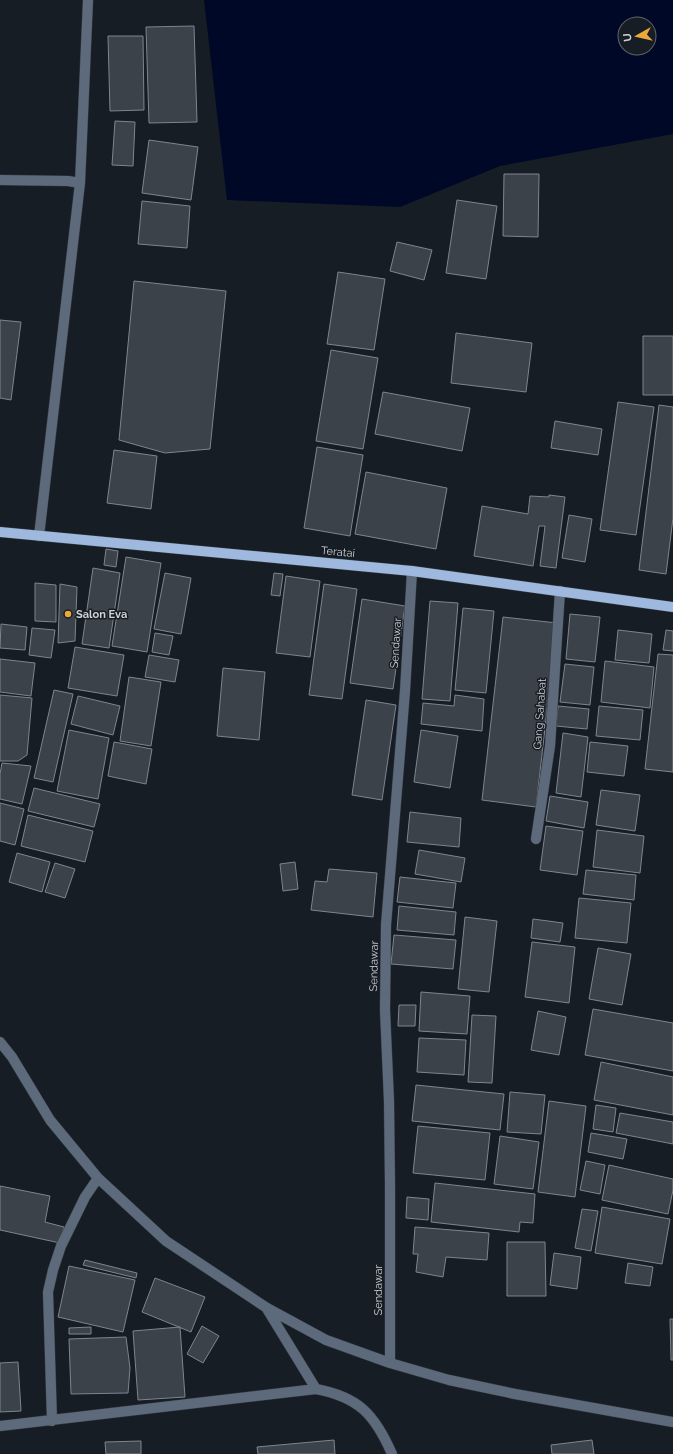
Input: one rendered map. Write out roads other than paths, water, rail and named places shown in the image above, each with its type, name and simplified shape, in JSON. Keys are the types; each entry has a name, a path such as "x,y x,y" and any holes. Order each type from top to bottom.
{"main road":[{"name":"Teratai","path":"0,532 412,571 673,607"}],"street":[{"path":"39,536 80,183 88,0"},
{"path":"0,180 68,181 80,183"},
{"name":"Sendawar","path":"390,1363 389,1101 385,1010 386,925 405,691 412,571"},
{"name":"Gang Sahabat","path":"536,839 550,746 560,591"},
{"path":"0,1042 12,1057 50,1120 98,1178 166,1241 267,1308 326,1340 390,1363 449,1380 515,1394 673,1422"},
{"path":"52,1420 48,1292 61,1246 85,1197 98,1178"},
{"path":"267,1308 316,1389"},
{"path":"0,1426 316,1389 345,1397 370,1414 392,1454"}],"water":[{"path":"204,0 673,0 673,134 500,166 400,207 227,200"}],"place":[{"name":"Salon Eva","path":"68,614"}]}
